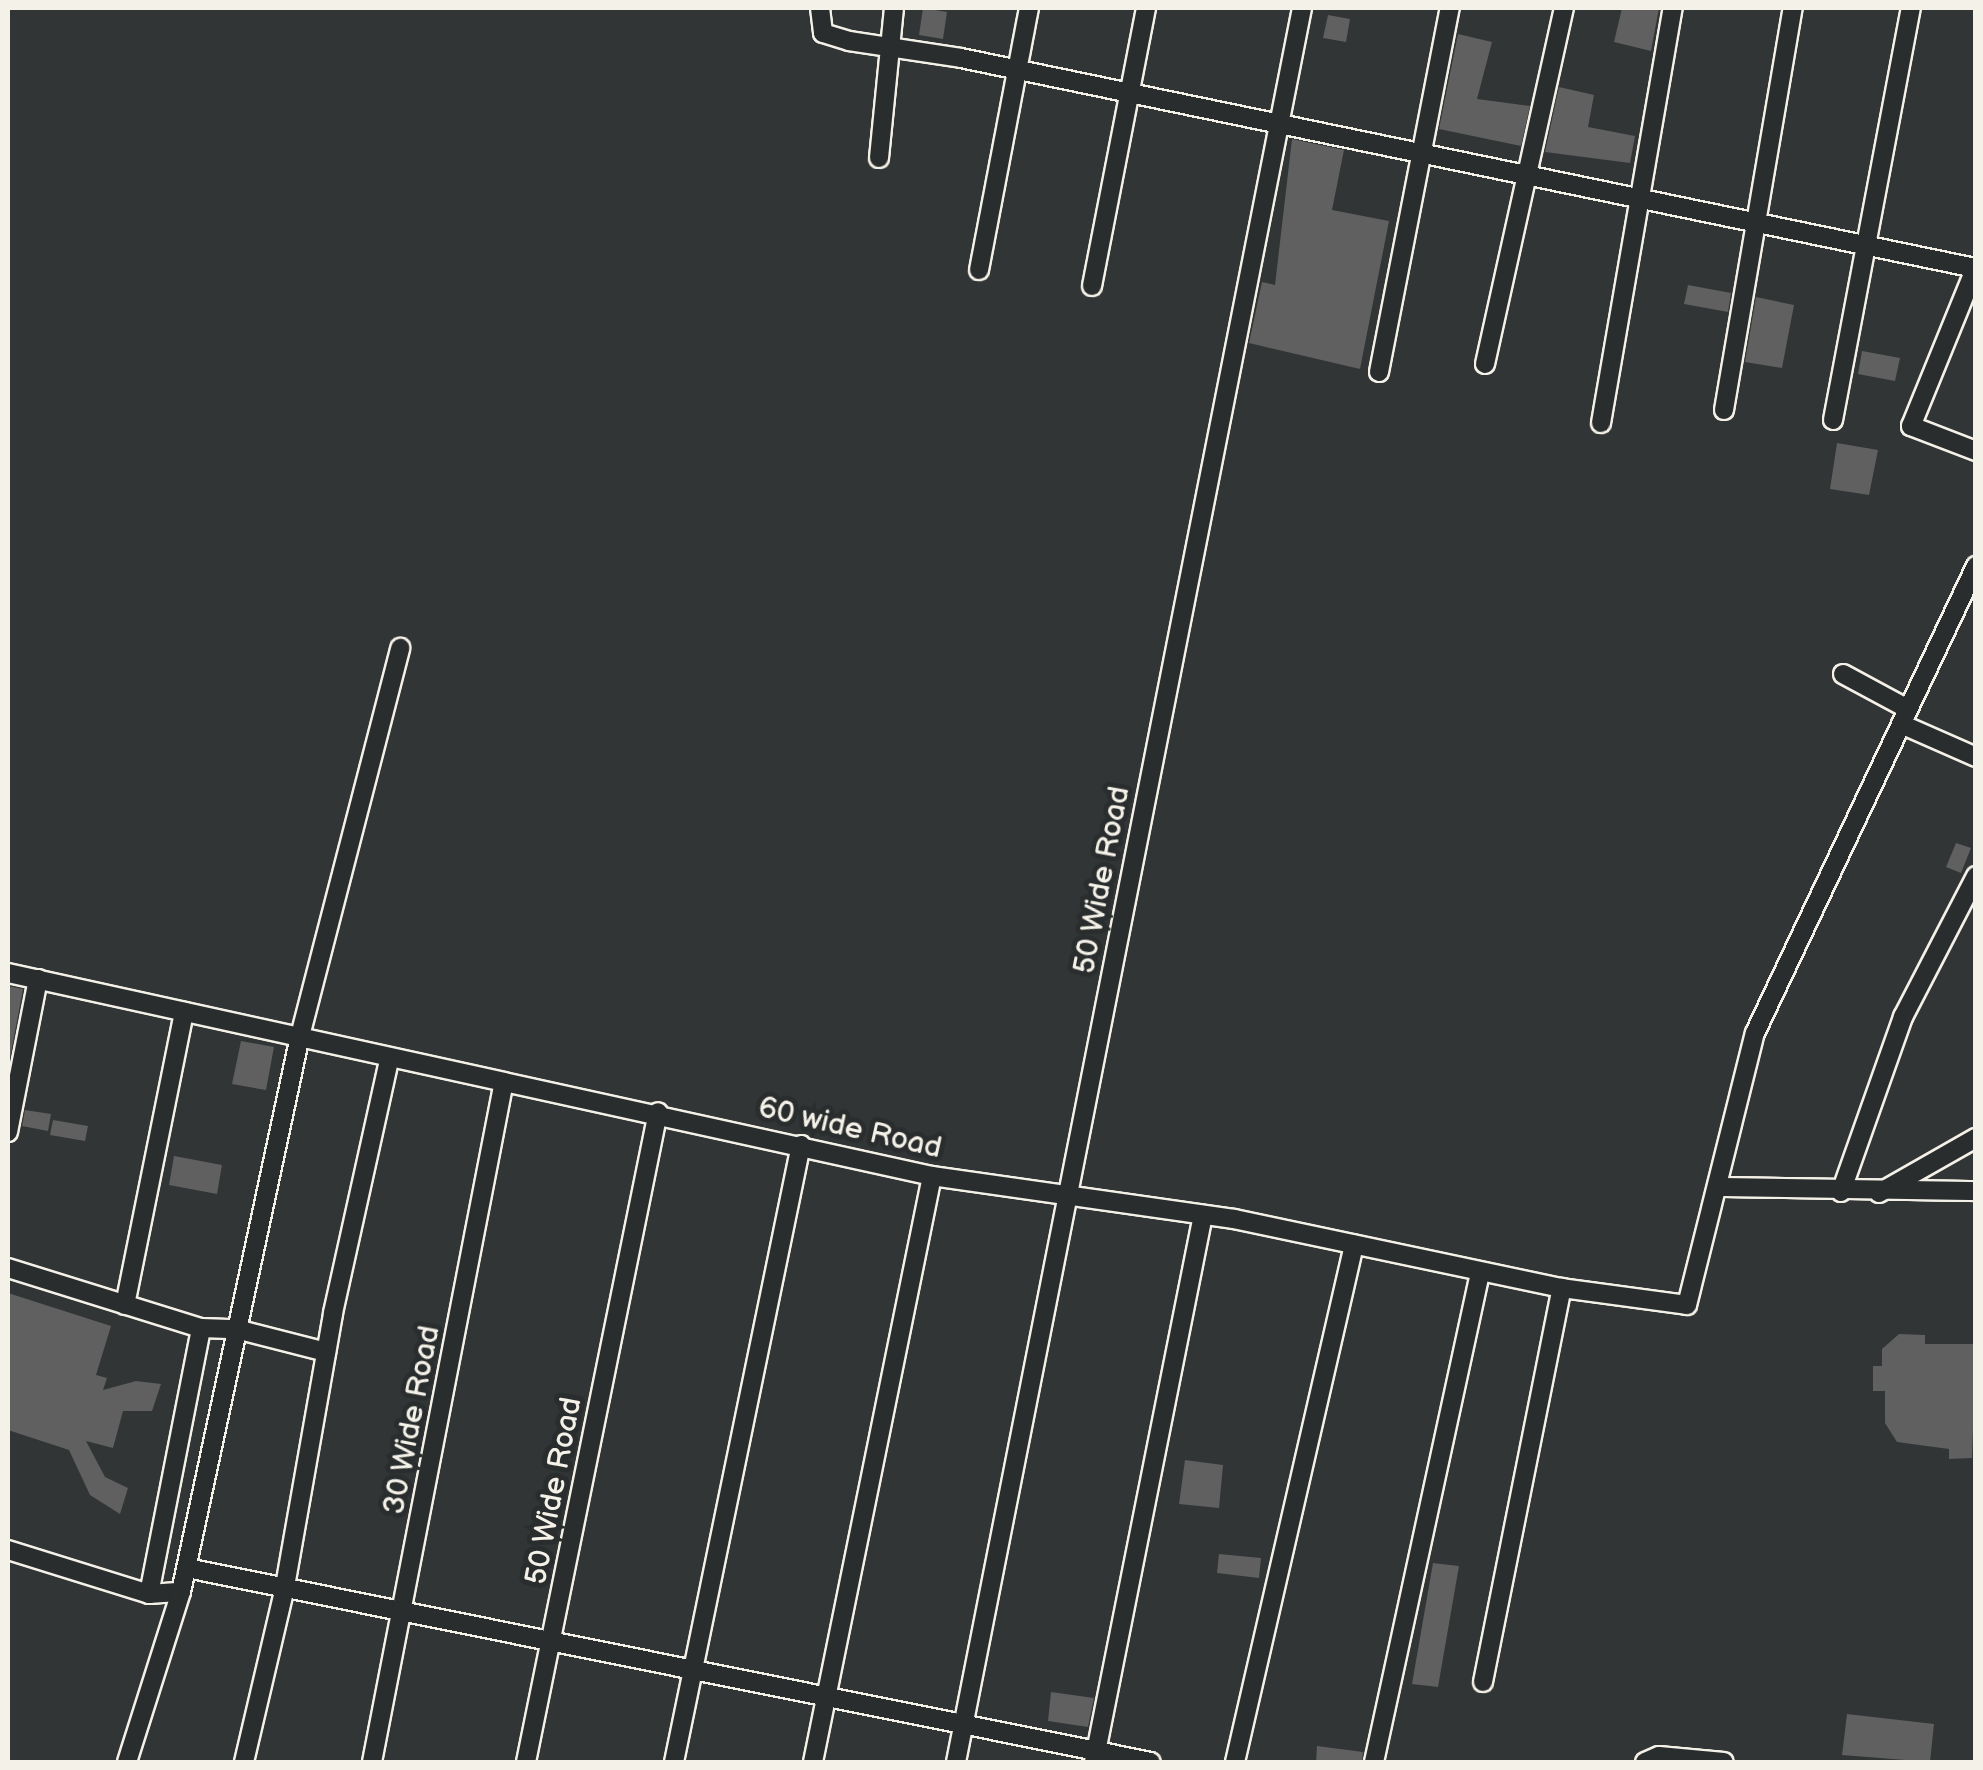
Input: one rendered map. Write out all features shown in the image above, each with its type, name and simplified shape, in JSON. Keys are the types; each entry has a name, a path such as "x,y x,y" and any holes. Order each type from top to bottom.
{"street":[{"path":"820,8 823,32 1975,267 1911,426 1976,451"},
{"path":"879,158 895,48 894,8"},
{"path":"979,270 1028,8"},
{"path":"1092,286 1146,8"},
{"name":"50 Wide Road","path":"956,1762 1302,8"},
{"path":"1380,372 1450,8"},
{"path":"1485,364 1564,8"},
{"path":"1602,423 1673,8"},
{"path":"1724,410 1793,8"},
{"path":"1832,420 1910,8"},
{"path":"1976,566 1756,1033 1716,1187 1879,1193 1976,1191"},
{"path":"127,1762 181,1592 300,1036 400,648"},
{"path":"1842,674 1976,757"},
{"path":"1841,1192 1904,1017 1976,876"},
{"name":"60 wide Road","path":"8,972 300,1036 389,1061 503,1086 658,1112 932,1176 1203,1215 1562,1288 1687,1305 1716,1187"},
{"path":"8,1132 38,980"},
{"path":"124,1305 184,1012"},
{"path":"244,1762 284,1592 326,1352 389,1061"},
{"name":"30 Wide Road","path":"372,1762 404,1613 503,1086"},
{"name":"50 Wide Road","path":"526,1762 658,1112"},
{"path":"1879,1193 1976,1138"},
{"path":"674,1762 801,1145"},
{"path":"813,1762 932,1176"},
{"path":"1095,1756 1203,1215"},
{"path":"1236,1762 1354,1245"},
{"path":"8,1268 201,1328 236,1329 326,1352"},
{"path":"1374,1762 1480,1272"},
{"path":"1484,1682 1562,1288"},
{"path":"149,1594 201,1328"},
{"path":"8,1550 149,1594 181,1592"},
{"path":"186,1568 284,1592 964,1721 1095,1756 1152,1762"},
{"path":"1645,1762 1659,1756 1724,1762"}],"building":[{"path":"923,8 947,12 943,39 919,35"},
{"path":"1622,8 1659,8 1651,51 1614,42"},
{"path":"1328,15 1350,19 1346,42 1323,38"},
{"path":"1458,34 1492,42 1477,99 1530,106 1521,146 1439,129"},
{"path":"1559,87 1594,95 1588,127 1635,136 1630,163 1545,152"},
{"path":"1292,139 1344,150 1332,210 1389,221 1360,369 1249,343 1262,282 1275,285"},
{"path":"1688,285 1731,293 1728,312 1684,304"},
{"path":"1756,297 1794,305 1782,368 1745,362"},
{"path":"1862,351 1900,358 1895,381 1858,374"},
{"path":"1837,443 1878,450 1869,495 1830,489"},
{"path":"1956,843 1971,848 1961,873 1946,867"},
{"path":"8,986 23,989 10,1058 8,1058"},
{"path":"241,1041 274,1047 266,1090 232,1084"},
{"path":"25,1110 51,1114 48,1131 22,1126"},
{"path":"53,1120 88,1126 85,1141 50,1135"},
{"path":"174,1156 222,1165 217,1194 169,1185"},
{"path":"8,1293 111,1326 96,1375 107,1378 103,1390 136,1381 161,1384 152,1411 123,1411 113,1448 86,1441 105,1477 128,1488 120,1514 90,1495 69,1450 8,1430"},
{"path":"1899,1334 1925,1335 1925,1344 1976,1344 1972,1458 1949,1459 1949,1449 1897,1442 1885,1423 1885,1391 1873,1391 1873,1366 1882,1366 1882,1349"},
{"path":"1185,1460 1223,1465 1219,1508 1179,1504"},
{"path":"1219,1554 1261,1558 1259,1578 1217,1573"},
{"path":"1433,1563 1459,1566 1438,1687 1412,1684"},
{"path":"1051,1692 1094,1698 1088,1727 1048,1721"},
{"path":"1847,1714 1934,1724 1930,1762 1842,1755"},
{"path":"1317,1746 1363,1752 1362,1762 1316,1762"}]}
